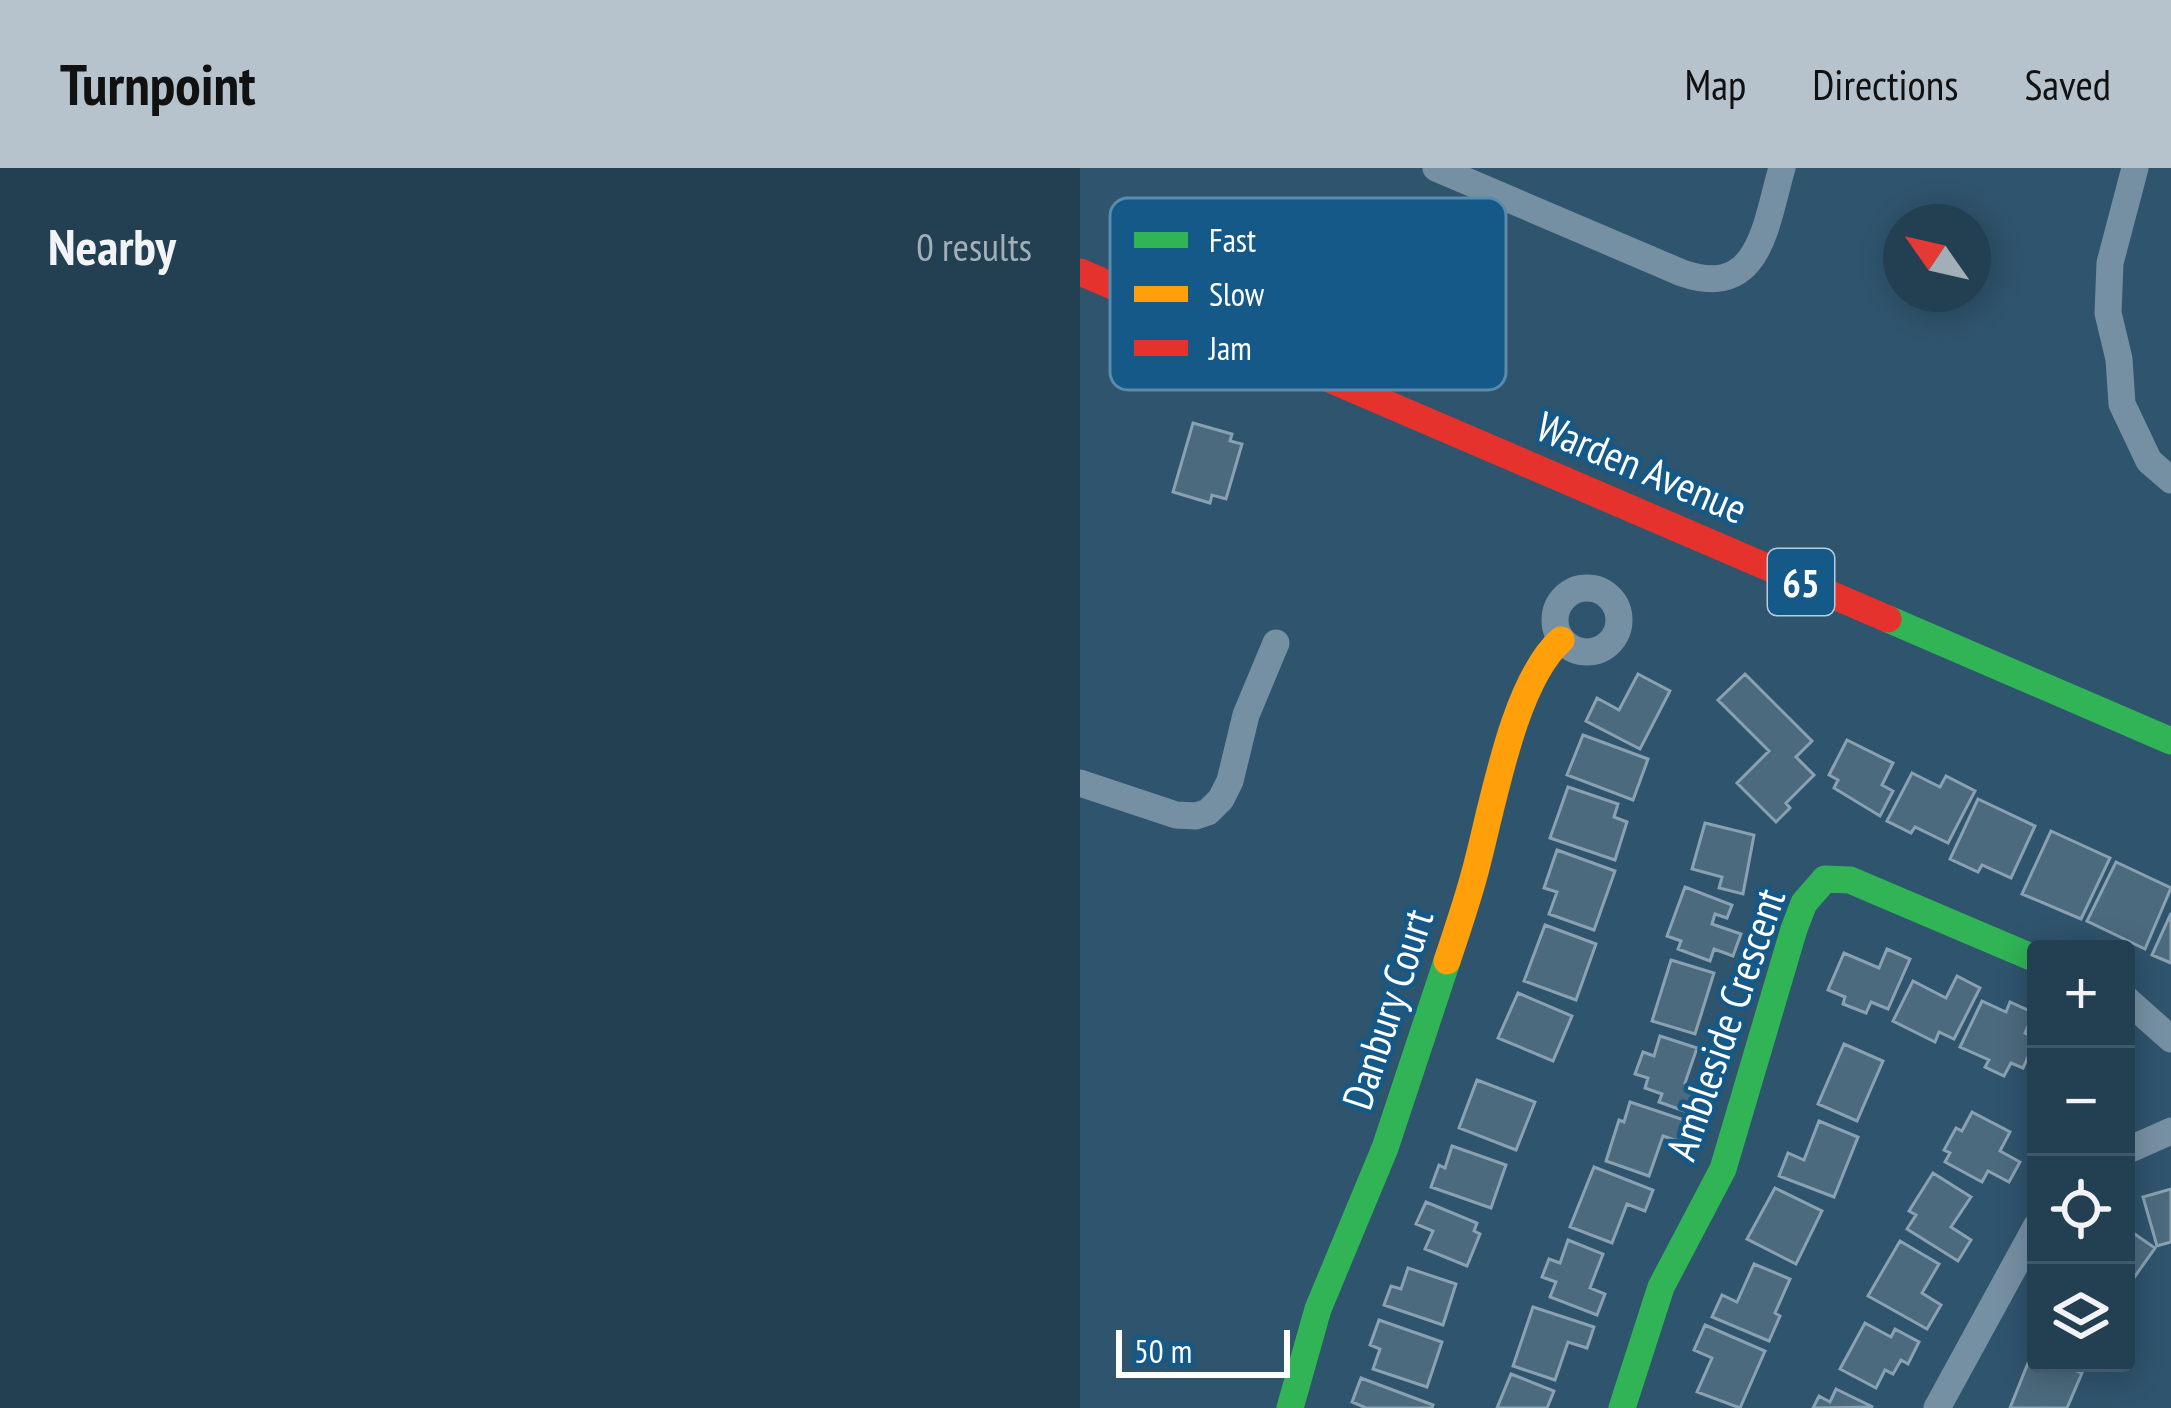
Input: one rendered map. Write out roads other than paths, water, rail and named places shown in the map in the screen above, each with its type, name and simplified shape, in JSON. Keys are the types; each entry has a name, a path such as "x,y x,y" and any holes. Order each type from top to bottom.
{"street":[{"path":"1436,168 1682,273 1719,281 1735,276 1752,258 1782,168"},
{"path":"2135,168 2110,263 2108,314 2119,359 2122,404 2149,461 2171,480"},
{"name":"Warden Avenue","path":"1080,272 1110,285"},
{"name":"Warden Avenue","path":"1354,390 2171,741"},
{"name":"Danbury Court","path":"1290,1408 1318,1309 1385,1148 1456,936 1514,724 1546,653 1561,640"},
{"path":"1080,783 1176,815 1208,812 1221,800 1230,781 1246,715 1276,643"},
{"name":"Ambleside Crescent","path":"1622,1408 1655,1301 1723,1169 1794,929 1814,889 1825,879 1850,880 2027,955"},
{"path":"2135,1007 2171,1039"},
{"path":"2135,1147 2171,1131"},
{"path":"1937,1408 2027,1243"}]}
